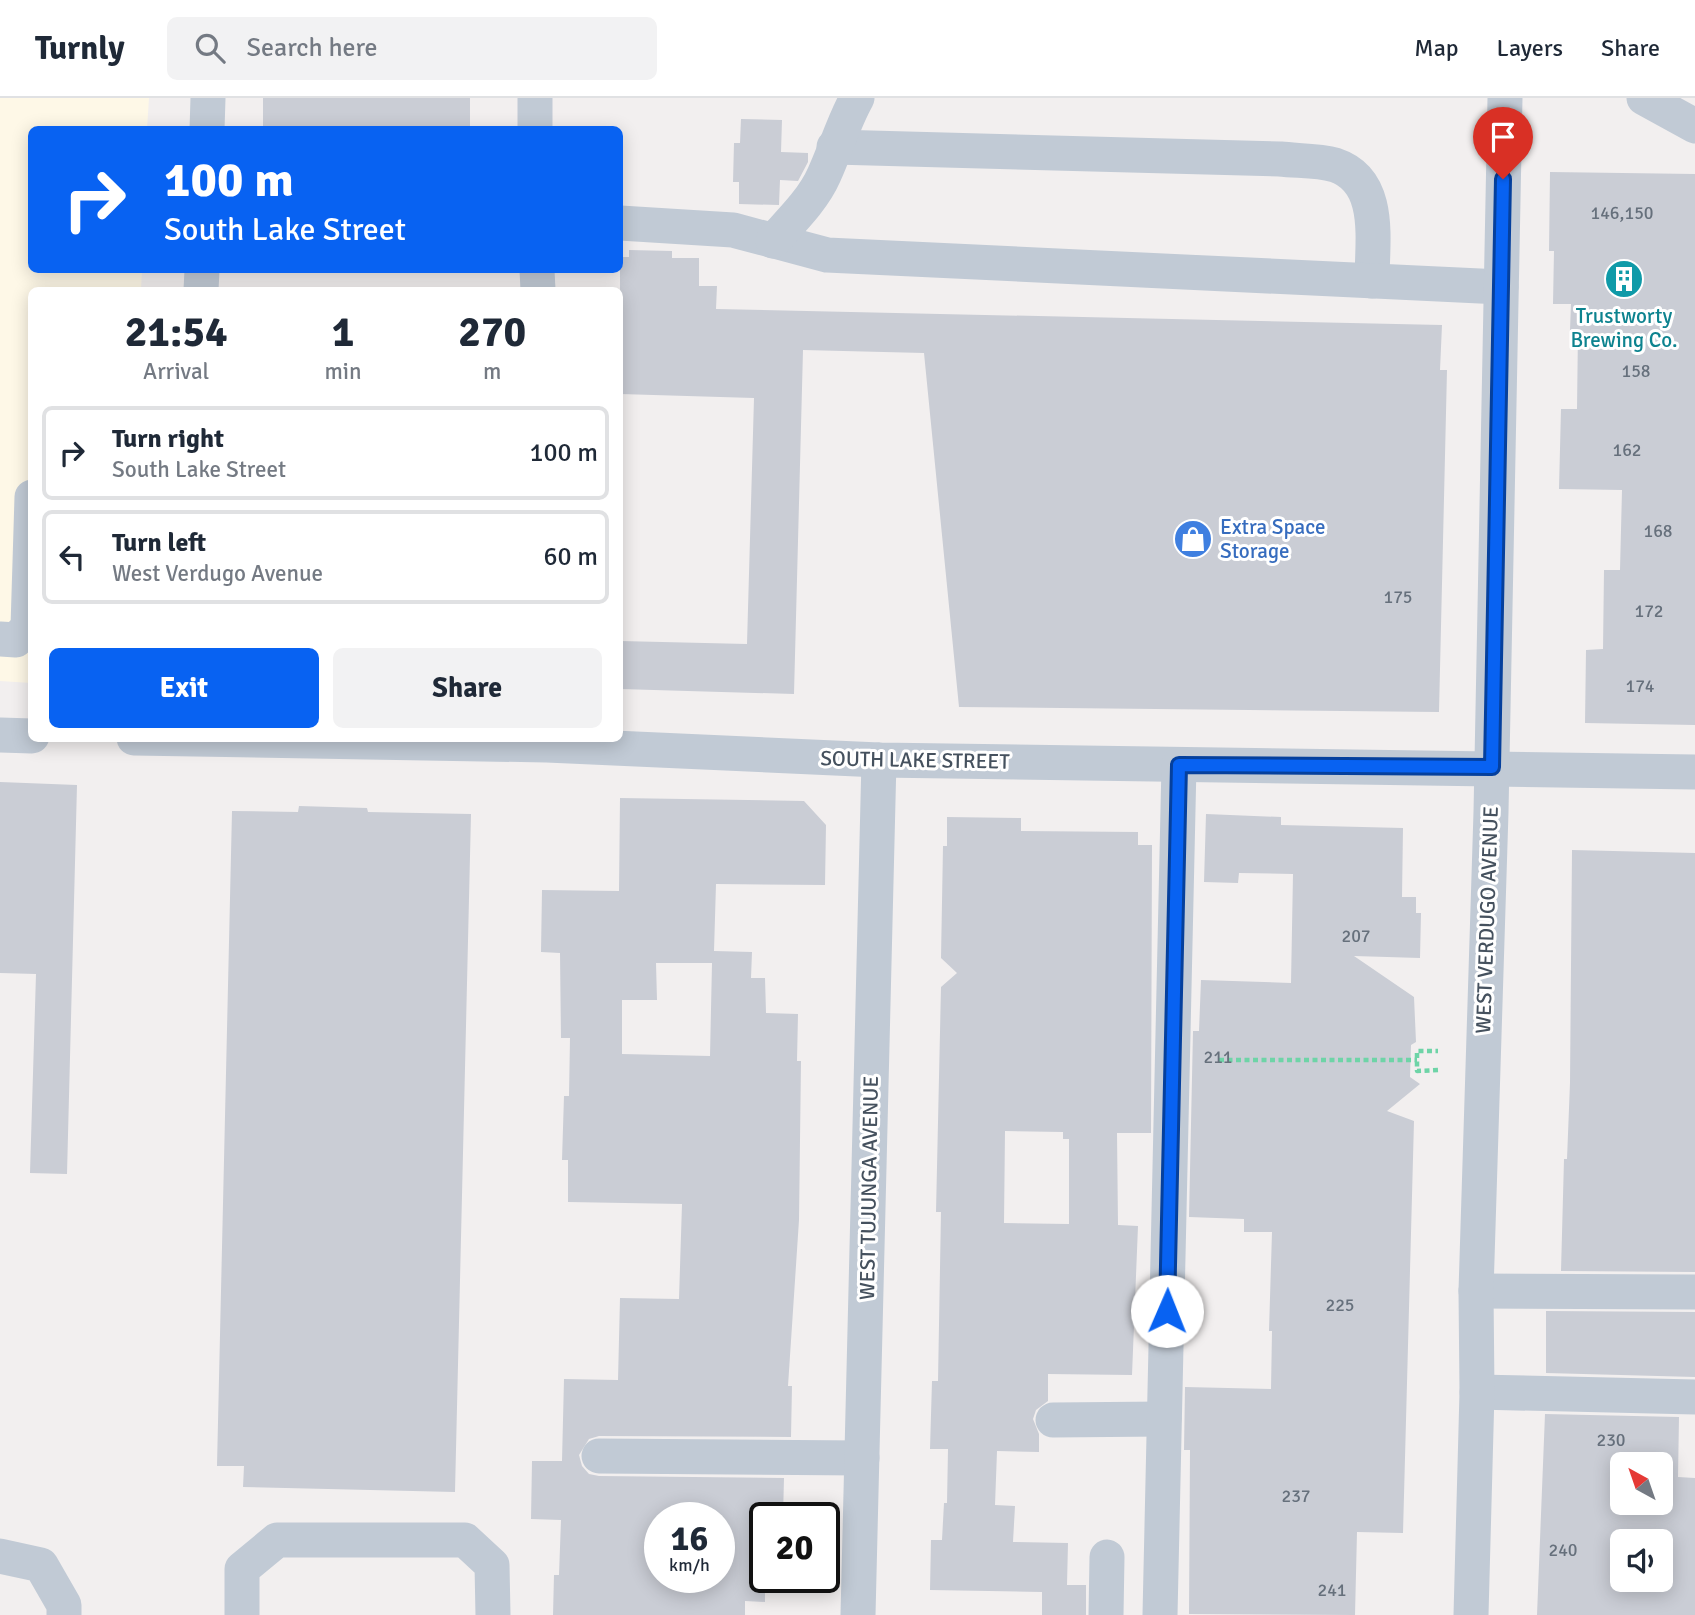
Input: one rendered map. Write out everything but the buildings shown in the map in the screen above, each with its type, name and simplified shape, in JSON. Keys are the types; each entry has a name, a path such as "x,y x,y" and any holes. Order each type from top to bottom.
{"street":[{"path":"207,126 208,98"},
{"path":"535,98 535,126"},
{"path":"772,241 799,212 823,177 857,98"},
{"name":"WEST VERDUGO AVENUE","path":"1471,1615 1477,1392 1476,1291 1492,767 1505,98"},
{"path":"1644,98 1695,126"},
{"path":"834,147 1280,159 1332,164 1348,170 1372,204 1372,281"},
{"path":"623,223 733,230 827,255 1501,287"},
{"path":"0,639 16,640 27,627 28,601"},
{"path":"0,735 28,736"},
{"name":"SOUTH LAKE STREET","path":"547,742 879,760 1695,772"},
{"name":"WEST TUJUNGA AVENUE","path":"858,1615 879,760"},
{"path":"1160,1615 1179,765"},
{"path":"1476,1291 1695,1292"},
{"path":"1477,1392 1695,1397"},
{"path":"1053,1420 1164,1419"},
{"path":"599,1456 862,1458"},
{"path":"242,1615 242,1569 276,1540 465,1540 492,1565 493,1615"},
{"path":"0,1556 41,1565 64,1605 64,1615"},
{"path":"1106,1615 1107,1556"}],"path":[{"path":"1438,1051 1417,1051 1417,1060 1418,1070 1438,1070"},
{"path":"1219,1060 1417,1060"}],"shaded area":[{"path":"0,98 149,98 147,126 28,126 28,273 142,273 141,287 28,287 28,683 0,681"}],"place":[{"name":"Trustworty Brewing Co.","path":"1624,279"},
{"name":"Extra Space Storage","path":"1193,539"}],"route":[{"path":"1167,1311 1179,765 1441,769 1492,767 1503,179"}]}
